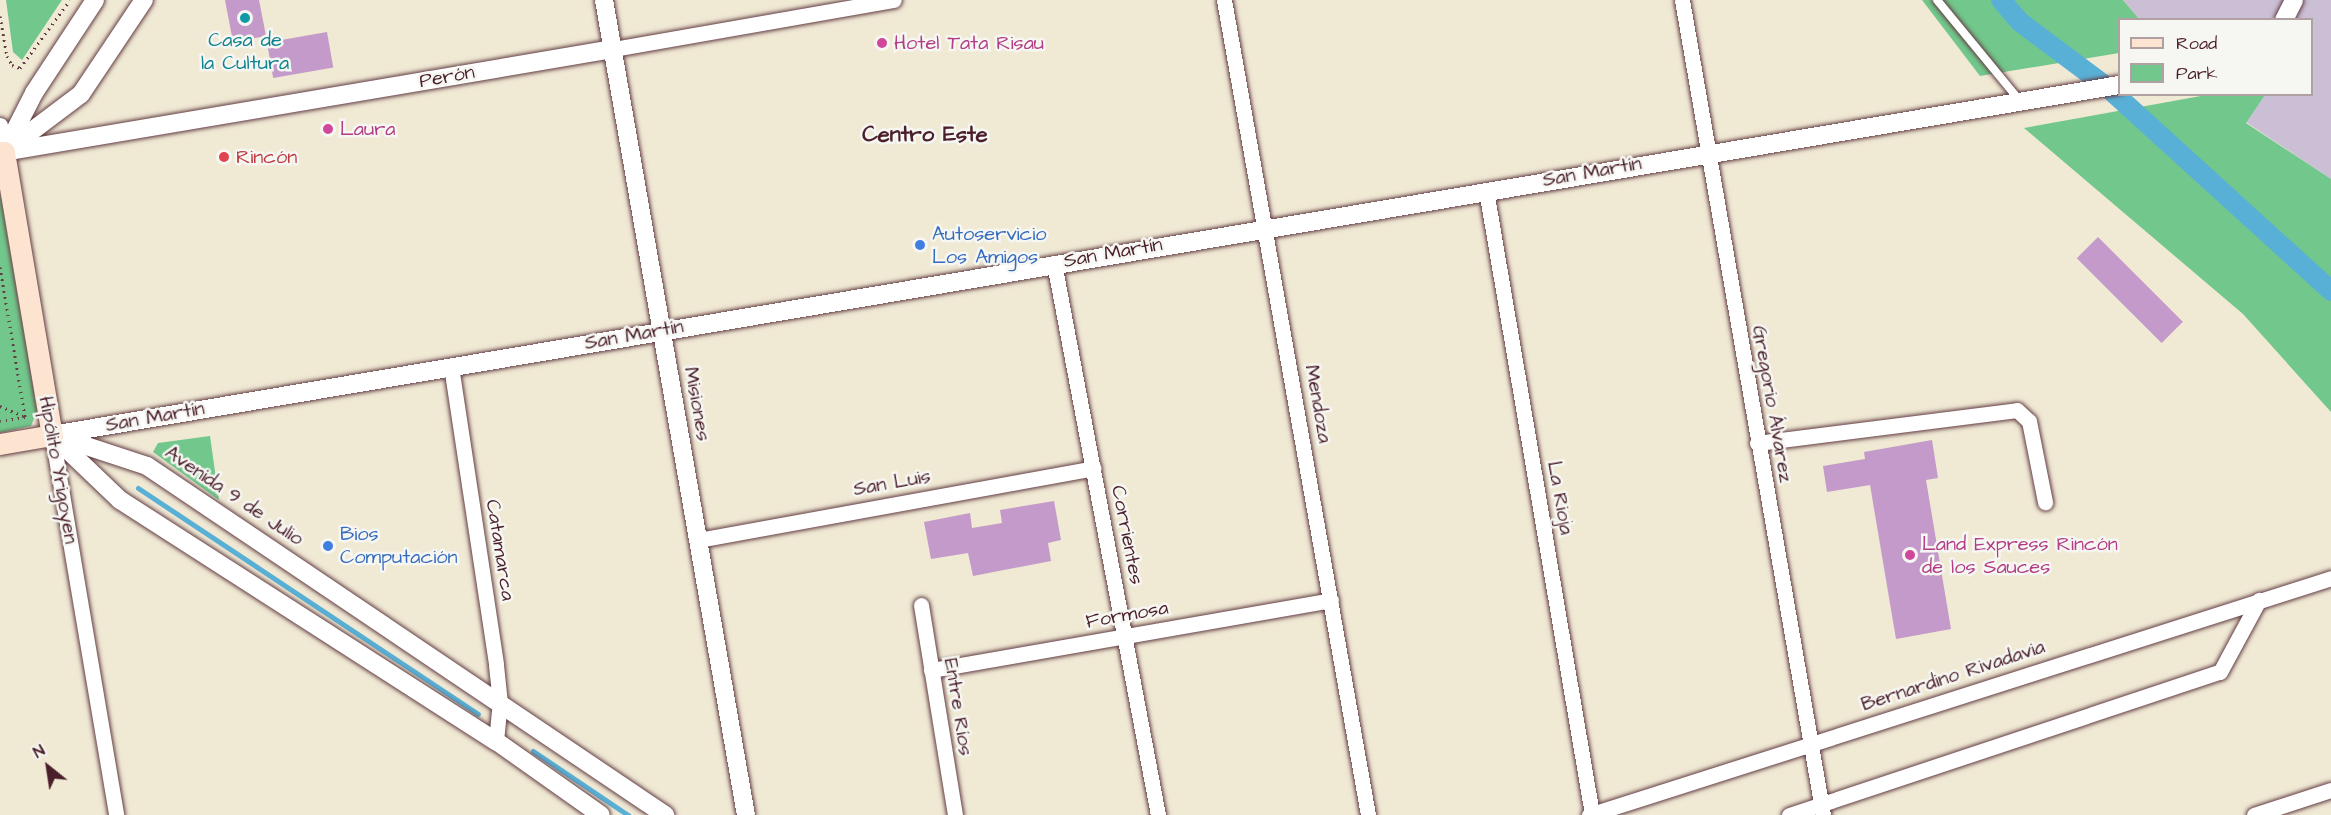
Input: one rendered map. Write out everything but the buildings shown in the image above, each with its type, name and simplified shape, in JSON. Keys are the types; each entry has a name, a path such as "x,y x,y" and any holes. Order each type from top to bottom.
{"main road":[{"name":"Hipólito Yrigoyen","path":"2,152 52,435"},
{"name":"San Martín","path":"0,444 52,435"}],"street":[{"path":"2,152 34,93 95,0"},
{"path":"2,152 81,94 144,0"},
{"name":"Misiones","path":"604,0 746,815"},
{"name":"Perón","path":"2,152 894,0"},
{"name":"Mendoza","path":"1224,0 1266,226 1368,815"},
{"name":"Gregorio Álvarez","path":"1682,0 1808,744 1822,810"},
{"path":"2285,18 2294,0"},
{"name":"San Martín","path":"52,435 1266,226 2118,85"},
{"name":"Hipólito Yrigoyen","path":"0,125 2,152"},
{"name":"La Rioja","path":"1486,190 1591,814"},
{"name":"Corrientes","path":"1054,263 1158,815"},
{"name":"Catamarca","path":"451,366 500,701 496,741"},
{"path":"1757,443 2017,410 2030,421 2045,502"},
{"path":"52,435 120,500 496,741 602,815"},
{"name":"Hipólito Yrigoyen","path":"52,435 116,815"},
{"name":"Avenida 9 de Julio","path":"52,435 147,466 500,701 665,815"},
{"name":"San Luis","path":"698,540 1093,468"},
{"name":"Bernardino Rivadavia","path":"1591,814 2331,578"},
{"name":"Formosa","path":"931,670 1331,600"},
{"path":"1789,815 1822,810 2220,672 2259,600"},
{"name":"Entre Ríos","path":"921,605 955,815"},
{"path":"2254,815 2331,790"}],"lane":[{"path":"1936,0 2019,100"}],"path":[{"path":"0,16 7,56 12,65 20,68 70,0"},
{"path":"0,267 25,417"},
{"path":"0,406 25,417"},
{"path":"0,421 25,417"}],"shaded area":[{"path":"2123,0 2331,0 2331,179 2246,122 2264,96 2313,96 2313,18 2138,18"}],"green space":[{"path":"6,0 62,0 22,60 13,52"},
{"path":"1922,0 2123,0 2138,18 2118,18 2118,53 1980,76"},
{"path":"2201,96 2264,96 2246,123 2331,179 2331,412 2243,314 2024,128"},
{"path":"0,193 37,411 31,426 0,433"},
{"path":"210,436 219,500 153,452 158,443"}],"waterway":[{"path":"2001,0 2020,22 2107,87 2331,291"},
{"path":"138,488 478,714"},
{"path":"533,751 628,815"}],"place":[{"name":"Casa de la Cultura","path":"245,18"},
{"name":"Hotel Tata Risau","path":"882,43"},
{"name":"Laura","path":"328,129"},
{"name":"Rincón","path":"224,157"},
{"name":"Autoservicio Los Amigos","path":"920,245"},
{"name":"Bios Computación","path":"328,546"},
{"name":"Land Express Rincón de los Sauces","path":"1910,555"}],"district":[{"name":"Centro Este","path":"925,135"}]}
